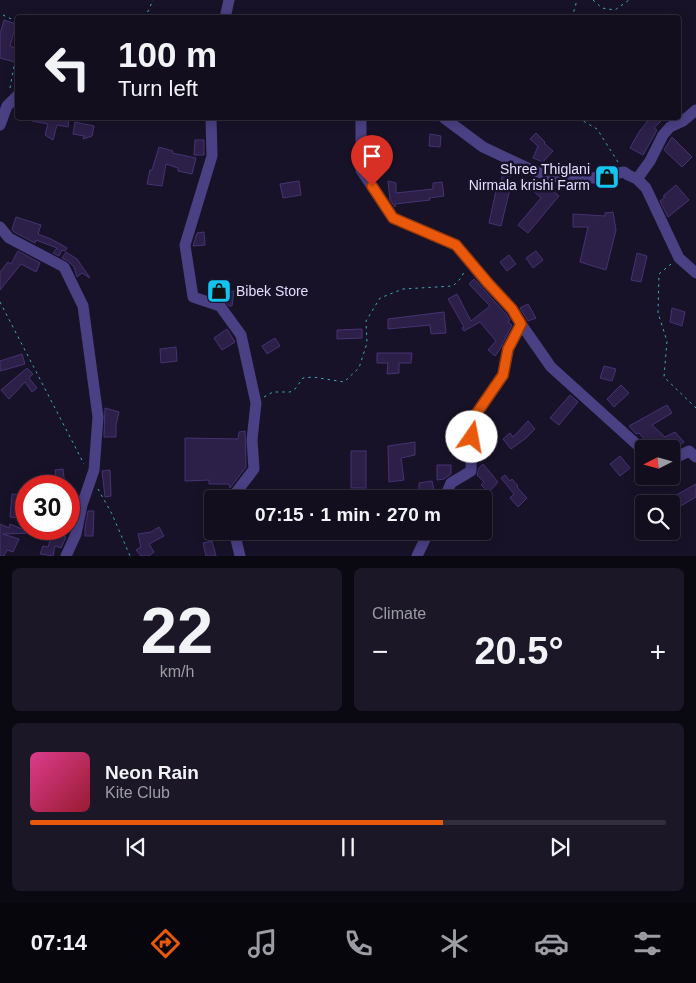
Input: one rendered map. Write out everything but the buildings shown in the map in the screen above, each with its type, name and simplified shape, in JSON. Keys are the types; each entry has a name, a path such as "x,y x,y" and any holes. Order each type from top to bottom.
{"street":[{"path":"226,15 229,0"},
{"path":"1,117 14,92"},
{"path":"637,179 650,161 663,135 670,127 683,121 696,110"},
{"path":"211,120 212,156 185,245 194,297 220,306 241,335 256,402 252,440 254,469 238,490"},
{"path":"361,120 361,170 393,218 456,245 512,309 551,367 635,443"},
{"path":"447,120 483,147 534,171 568,180 593,178 624,172 637,179 646,188 656,206 679,258 696,273"},
{"path":"0,227 9,238 64,267 83,306 98,417 94,470 82,505 76,534 66,556"},
{"path":"448,490 451,483 471,471 472,420 503,375 508,349 521,324"},
{"path":"680,455 689,450 696,456"},
{"path":"236,540 240,556"},
{"path":"417,556 425,540"}],"path":[{"path":"146,15 152,0"},
{"path":"573,15 577,0"},
{"path":"593,0 602,8 615,10 629,0"},
{"path":"3,16 15,21"},
{"path":"581,120 597,129 624,172"},
{"path":"679,258 660,274 658,313 666,341 664,377 696,408"},
{"path":"256,402 273,392 290,392 295,389 302,378 313,377 322,380 344,382 359,368 367,343 366,321 380,298 403,289 453,286 462,278 469,260"},
{"path":"0,302 112,514 130,556"}],"place":[{"name":"Shree Thiglani Nirmala krishi Farm","path":"607,177"},
{"name":"Bibek Store","path":"219,291"}],"route":[{"path":"372,186 393,218 456,245 512,309 521,324 508,349 503,375 472,420 472,437"}]}
